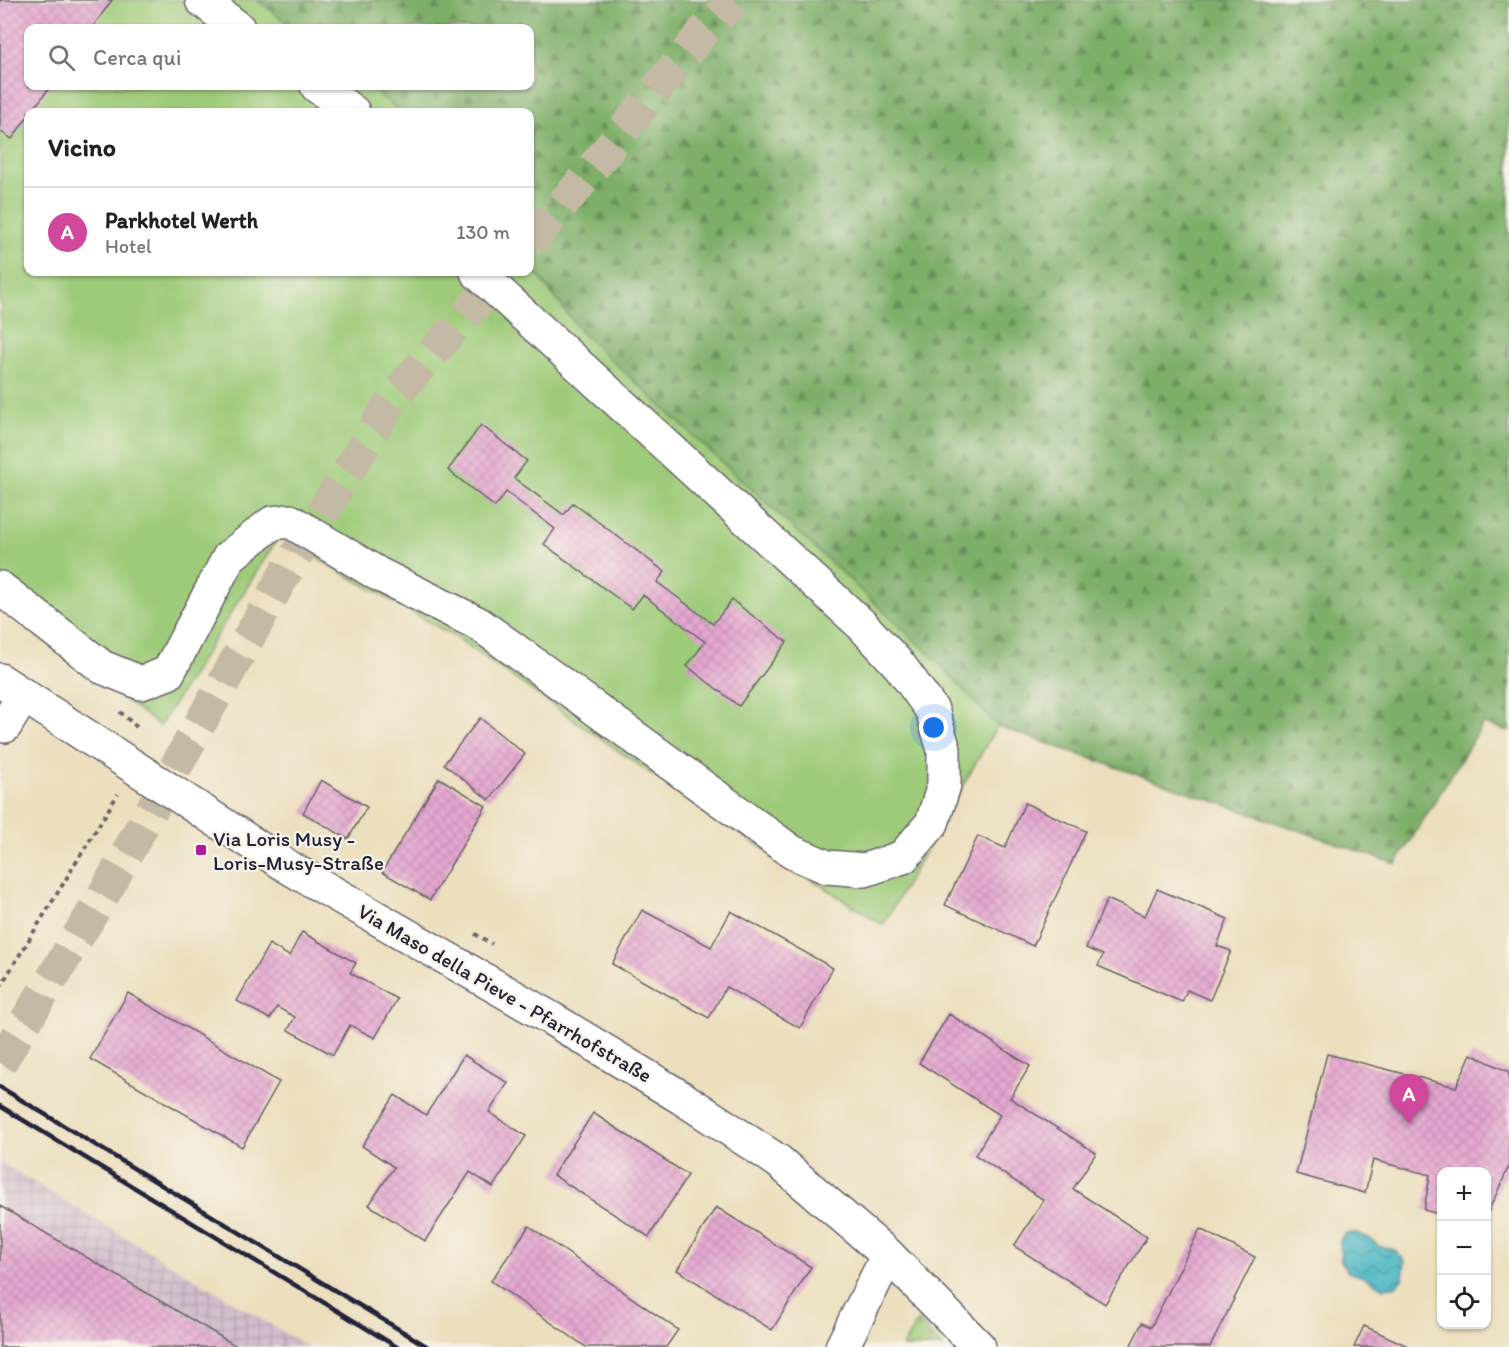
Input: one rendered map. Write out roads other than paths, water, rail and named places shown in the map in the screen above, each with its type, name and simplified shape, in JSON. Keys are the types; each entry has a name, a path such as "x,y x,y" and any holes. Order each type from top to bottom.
{"street":[{"path":"202,0 233,24"},
{"path":"323,90 347,108"},
{"path":"0,588 102,667 141,683 168,673 229,557 272,523 290,521 378,574 479,624 792,852 827,867 865,870 903,857 932,823 944,785 944,750 932,710 900,666 862,625 481,276"},
{"path":"5,726 12,688"},
{"name":"Via Maso della Pieve - Pfarrhofstraße","path":"12,688 290,868 552,1019 682,1098 778,1161 888,1255 979,1347"},
{"path":"842,1347 888,1255"}],"water":[{"path":"1345,1233 1357,1233 1369,1238 1378,1246 1395,1250 1405,1261 1403,1278 1395,1287 1383,1288 1367,1278 1348,1272 1341,1261 1340,1241"}],"tunnel":[{"path":"534,237 703,32 735,0"},
{"path":"0,1063 104,894 284,575 395,395 500,276"}],"railway":[{"path":"0,1087 428,1347"},
{"path":"0,1106 397,1347"}],"place":[{"name":"Via Loris Musy - Loris-Musy-Straße","path":"201,850"},
{"name":"Parkhotel Werth","path":"1409,1124"}]}
